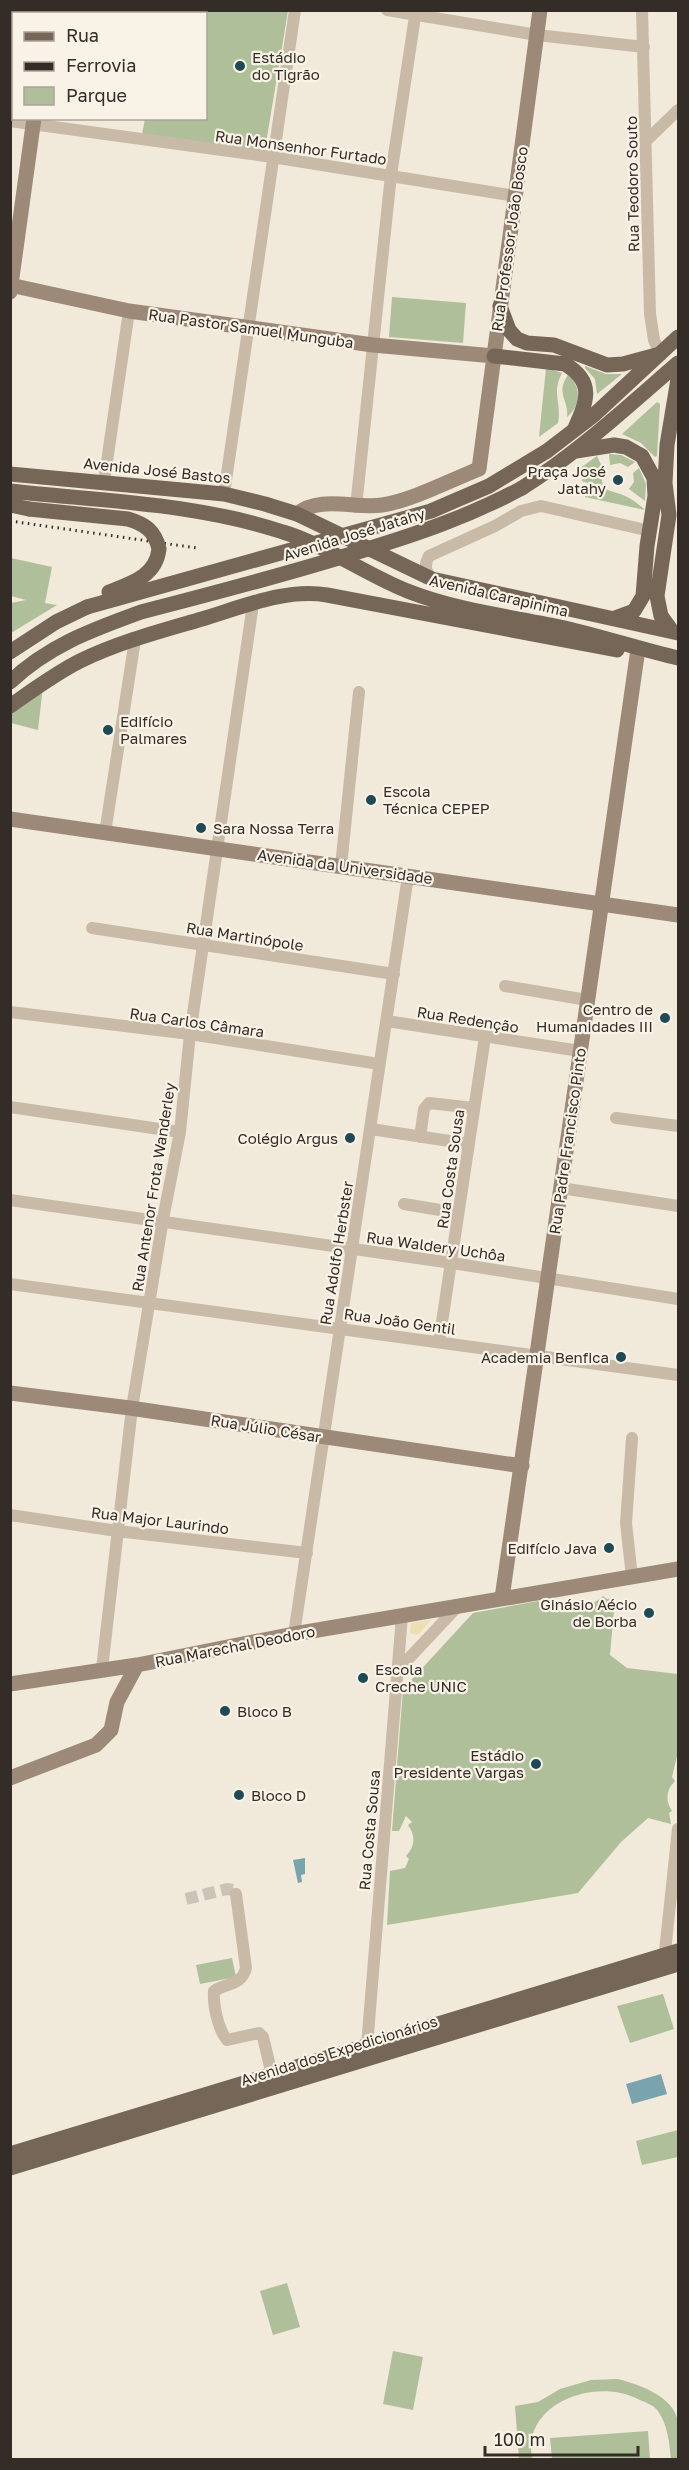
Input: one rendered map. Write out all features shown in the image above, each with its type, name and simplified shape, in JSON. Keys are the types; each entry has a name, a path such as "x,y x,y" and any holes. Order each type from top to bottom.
{"main road":[{"path":"500,306 509,330 517,339 527,343 554,345 607,365 623,364 660,354"},
{"name":"Avenida José Jatahy","path":"10,652 56,622 87,607 431,511 489,486 547,451 574,431 678,337"},
{"path":"494,356 566,364 575,369 584,383 586,393 585,404 574,431"},
{"name":"Avenida José Jatahy","path":"10,682 51,649 141,612 307,568 435,528 500,500 555,467 576,451 678,363"},
{"path":"675,632 661,616 657,596 674,515 665,483 667,445 678,379"},
{"path":"576,451 614,445 626,447 642,456 650,468 655,488 643,596 634,611 614,619"},
{"name":"Avenida José Bastos","path":"10,474 224,494 297,514"},
{"name":"Avenida Carapinima","path":"10,491 185,510 225,517 285,532 410,592 440,601 607,638 678,658"},
{"path":"10,505 128,519 143,524 157,539 158,559 147,574 100,596 87,607"},
{"name":"Avenida Carapinima","path":"297,514 432,579 675,632"},
{"path":"10,706 80,661 117,645 253,604 296,594 312,593 617,650 633,647"},
{"name":"Avenida dos Expedicionários","path":"10,2168 272,2075 671,1959"},
{"name":"Avenida dos Expedicionários","path":"10,2154 136,2124 671,1959"}],"street":[{"path":"224,494 295,10"},
{"path":"387,10 416,13 537,35 645,47"},
{"name":"Rua Professor João Bosco","path":"356,507 384,505 478,469 540,10"},
{"name":"Rua Teodoro Souto","path":"642,10 645,47 650,314 654,340 660,354"},
{"path":"297,514 306,507 325,504 356,507 390,175 416,13"},
{"path":"647,140 678,110"},
{"name":"Rua Monsenhor Furtado","path":"10,121 34,121 514,196"},
{"path":"11,287 34,121"},
{"name":"Rua Pastor Samuel Munguba","path":"11,287 129,310 249,328 373,345 494,356"},
{"path":"104,482 129,310"},
{"path":"432,579 426,572 425,562 429,556 530,507 550,507 650,531"},
{"name":"Rua Antenor Frota Wanderley","path":"102,1670 132,1408 180,1132 190,1034 253,604"},
{"path":"105,833 134,646"},
{"name":"Rua Padre Francisco Pinto","path":"502,1598 601,904 633,647"},
{"path":"341,866 359,692"},
{"name":"Avenida da Universidade","path":"10,819 218,847 678,915"},
{"name":"Rua Adolfo Herbster","path":"294,1634 408,876"},
{"name":"Rua Martinópole","path":"92,928 394,974"},
{"path":"505,986 587,1000"},
{"name":"Rua Carlos Câmara","path":"10,1012 190,1034 379,1064"},
{"name":"Rua Redenção","path":"387,1021 580,1051"},
{"name":"Rua Costa Sousa","path":"439,1342 485,1037"},
{"path":"420,1137 424,1109 429,1103 474,1108"},
{"path":"10,1107 180,1132"},
{"path":"616,1118 678,1126"},
{"path":"371,1129 469,1144"},
{"path":"561,1188 678,1206"},
{"name":"Rua Waldery Uchôa","path":"10,1200 548,1277 678,1299"},
{"path":"404,1204 458,1213"},
{"name":"Rua João Gentil","path":"10,1284 678,1375"},
{"name":"Rua Júlio César","path":"10,1393 132,1408 522,1466"},
{"path":"632,1438 626,1523 632,1577"},
{"name":"Rua Major Laurindo","path":"10,1515 117,1531 307,1553"},
{"name":"Rua Marechal Deodoro","path":"10,1684 137,1665 294,1634 678,1569"},
{"path":"397,1671 459,1605"},
{"name":"Rua Costa Sousa","path":"367,2046 402,1616"},
{"path":"10,1778 96,1745 111,1730 117,1702 137,1665"},
{"path":"102,1670 112,1680 117,1702"},
{"path":"671,1959 678,1829"},
{"path":"236,1894 246,1968 244,1976 237,1982 214,1991 213,1999 223,2035 227,2040 250,2033 259,2033 263,2037 272,2075"}],"green space":[{"name":"Estádio do Tigrão","path":"288,11 264,155 142,134 145,120 207,120 207,12 166,12"},
{"path":"392,297 466,303 463,343 389,337"},
{"path":"585,366 606,374 622,374 597,394 595,379"},
{"path":"546,368 562,373 557,387 559,415 558,423 539,437"},
{"path":"568,375 576,385 578,396 572,413 567,417 562,392"},
{"path":"657,402 660,404 657,456 655,457 641,443 622,434"},
{"path":"609,454 621,455 635,462 628,467 620,463 610,465"},
{"path":"597,456 604,471 602,483 604,487 630,499 645,510 585,497 588,483 582,481 584,473 579,469"},
{"path":"639,468 646,484 645,501 629,489 634,482 633,473"},
{"path":"11,558 52,567 45,603 57,605 11,633 11,603 26,600 11,596"},
{"path":"43,686 38,730 11,723 11,710"},
{"name":"Estádio Presidente Vargas","path":"603,1596 607,1599 615,1598 610,1655 627,1668 678,1674 678,1752 672,1777 675,1781 668,1795 668,1803 672,1811 669,1813 671,1824 648,1818 621,1842 578,1893 387,1925 390,1871 405,1868 409,1859 406,1856 413,1841 408,1825 412,1822 406,1816 399,1831 392,1831 403,1689 473,1613 538,1601 541,1604 559,1601 588,1604"},
{"path":"232,1958 236,1977 200,1984 196,1965"},
{"path":"663,1994 674,2029 630,2043 617,2006"},
{"path":"678,2130 678,2157 642,2165 636,2141"},
{"path":"287,2283 300,2327 273,2335 260,2291"},
{"path":"393,2351 423,2357 413,2410 383,2404"},
{"path":"618,2379 645,2388 663,2398 670,2405 675,2412 679,2426 678,2459 671,2459 666,2428 656,2409 623,2394 607,2391 574,2396 559,2403 546,2413 536,2425 531,2441 532,2459 519,2459 515,2406 538,2402 560,2389 591,2380"},
{"path":"648,2431 650,2459 552,2459 550,2438"}],"sand":[{"path":"431,1620 418,1635 410,1633 411,1623"}],"water":[{"path":"305,1858 305,1874 301,1875 302,1882 298,1883 293,1860"},
{"path":"661,2074 667,2094 632,2104 626,2084"}],"tunnel":[{"path":"186,1899 227,1889 233,1890 236,1894"}],"railway":[{"path":"10,521 197,548"}],"place":[{"name":"Estádio do Tigrão","path":"240,66"},
{"name":"Praça José Jatahy","path":"618,480"},
{"name":"Edifício Palmares","path":"108,730"},
{"name":"Escola Técnica CEPEP","path":"371,800"},
{"name":"Sara Nossa Terra","path":"201,828"},
{"name":"Centro de Humanidades III","path":"665,1018"},
{"name":"Colégio Argus","path":"350,1138"},
{"name":"Academia Benfica","path":"621,1357"},
{"name":"Edifício Java","path":"609,1548"},
{"name":"Ginásio Aécio de Borba","path":"649,1613"},
{"name":"Escola Creche UNIC","path":"363,1678"},
{"name":"Bloco B","path":"225,1711"},
{"name":"Estádio Presidente Vargas","path":"536,1764"},
{"name":"Bloco D","path":"239,1795"}]}
